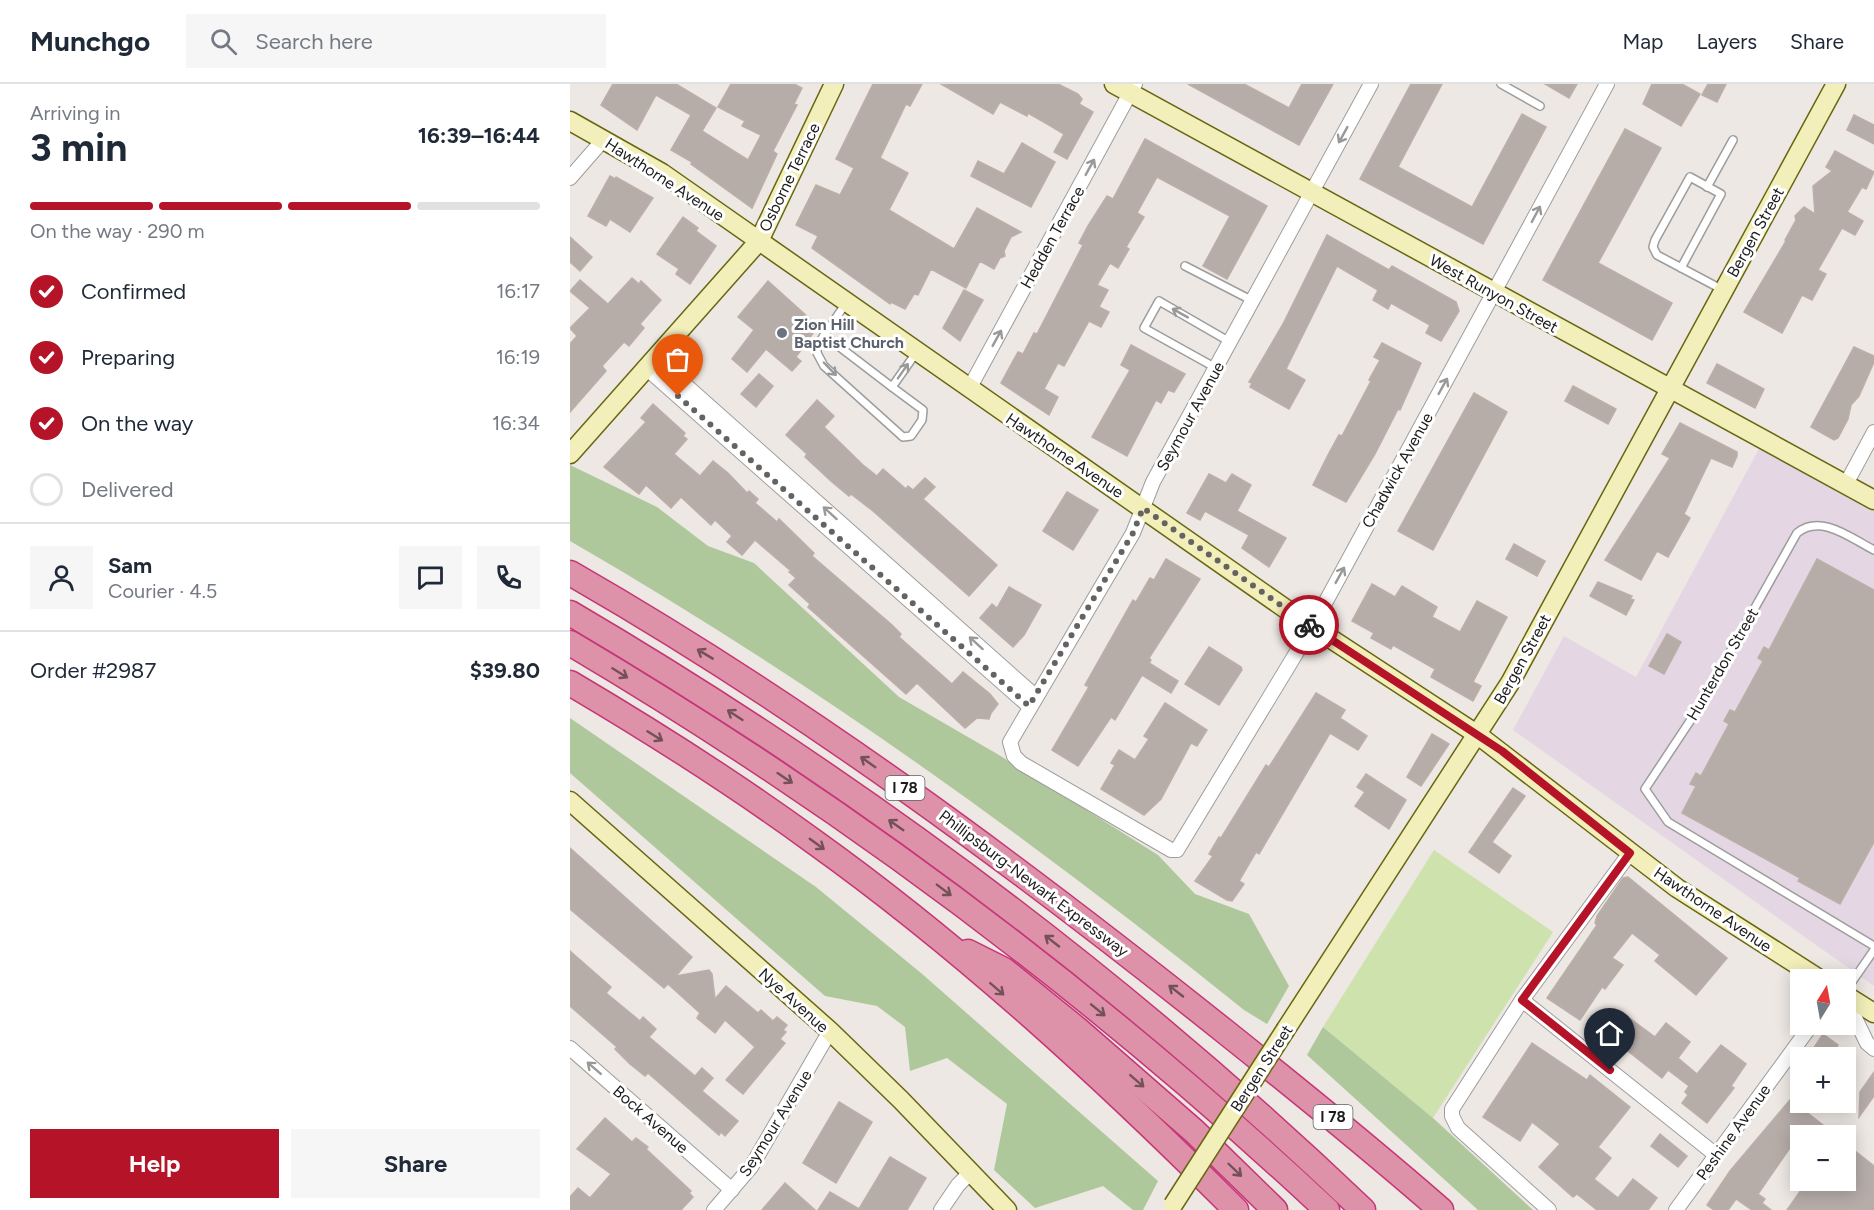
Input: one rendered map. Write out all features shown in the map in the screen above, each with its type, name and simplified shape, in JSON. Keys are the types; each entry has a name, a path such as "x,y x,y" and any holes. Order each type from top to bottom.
{"highway":[{"name":"Phillipsburg-Newark Expressway","path":"570,573 720,664 881,771 1048,892 1326,1112 1441,1210"},
{"name":"I 78","path":"570,614 752,726 904,830 1087,968 1195,1059 1363,1210"},
{"path":"570,643 751,756 931,881 1067,986 1212,1106 1326,1210"},
{"path":"570,683 766,808 862,878 937,937 1077,1059 1236,1210"},
{"path":"937,937 1004,970 1043,1001 1178,1116 1275,1210"},
{"path":"1221,1029 1418,1210"},
{"path":"1195,1059 1383,1210"},
{"path":"1212,1106 1303,1210"}],"street":[{"name":"Osborne Terrace","path":"570,454 759,241 834,84"},
{"name":"West Runyon Street","path":"1114,84 1133,88 1494,293 1874,500"},
{"name":"Seymour Avenue","path":"1010,748 1012,735 1133,533 1154,482 1371,84"},
{"name":"Chadwick Avenue","path":"1010,748 1021,763 1162,847 1177,850 1312,627 1607,84"},
{"name":"Bergen Street","path":"1171,1208 1478,735 1510,682 1836,84"},
{"name":"Hedden Terrace","path":"969,389 1133,88"},
{"name":"Hawthorne Avenue","path":"570,121 662,173 1312,627 1478,735 1677,888 1804,969"},
{"path":"570,177 604,139"},
{"path":"650,362 1032,701"},
{"path":"1846,484 1874,432"},
{"name":"Nye Avenue","path":"570,801 830,1031 1007,1210"},
{"path":"1549,1210 1458,1128 1452,1116 1456,1102 1522,1000 1630,853"},
{"path":"1522,1000 1716,1155"},
{"path":"1856,1001 1874,1013"},
{"path":"1856,1018 1867,1043 1874,1049"},
{"name":"Seymour Avenue","path":"714,1210 751,1167 830,1031"},
{"name":"Peshine Avenue","path":"1676,1210 1804,1035"},
{"name":"Bock Avenue","path":"570,1048 732,1190"},
{"path":"941,1210 958,1185 971,1172"}],"lane":[{"path":"1501,84 1540,106"},
{"path":"1707,187 1733,140"},
{"path":"1681,268 1721,194 1690,177 1653,247 1657,255 1723,291"},
{"path":"1185,266 1253,301"},
{"path":"1216,369 1144,328 1159,301 1230,342"},
{"path":"824,335 923,410 922,420 911,436 903,437 824,366 817,353 824,335 846,303"},
{"path":"892,387 916,352"},
{"name":"Hunterdon Street","path":"1874,550 1832,528 1814,525 1797,533 1698,709 1645,786 1646,792 1668,822 1874,948"},
{"path":"1856,977 1874,948"}],"shaded area":[{"path":"1760,447 1874,511 1874,986 1856,973 1856,969 1850,969 1513,730 1564,636 1636,677"}],"green space":[{"path":"570,465 657,507 708,546 754,563 899,697 999,755 1158,855 1195,894 1249,914 1289,986 1267,1024 1244,1010 1082,883 916,762 746,648 659,593 570,541"},
{"path":"570,718 816,887 921,973 1158,1181 1143,1210 1133,1210 1103,1186 1035,1208 994,1170 1007,1104 947,1058 910,1071 905,1027 877,1006 825,996 570,773"},
{"path":"1434,850 1553,932 1433,1118 1323,1027"},
{"path":"1323,1027 1433,1118 1533,1210 1478,1210 1307,1055"}],"building":[{"path":"613,84 676,84 716,108 702,131 748,160 761,135 742,126 745,121 718,107 731,84 794,84 802,88 794,104 797,105 773,151 777,154 752,208 691,164 692,162 671,150 691,115 656,95 637,130 601,105"},
{"path":"873,84 922,84 910,106 906,104 880,158 908,173 889,210 954,249 977,208 1021,232 1011,237 1004,251 1005,256 1000,258 994,269 980,261 966,288 931,269 918,295 914,294 905,309 891,302 890,304 812,248 818,236 796,225 816,185 840,195 854,168 836,159"},
{"path":"941,84 1058,84 1078,94 1082,99 1079,104 1093,112 1067,159 1054,152 1064,134 1049,125 1028,113 1027,116 1000,102 993,114"},
{"path":"1188,84 1244,84 1289,108 1302,84 1333,84 1299,145"},
{"path":"1411,84 1442,84 1398,167 1472,207 1522,114 1546,127 1483,244 1360,179"},
{"path":"1545,84 1577,84 1569,98"},
{"path":"1652,84 1682,84 1700,94 1681,126 1643,104"},
{"path":"1708,84 1726,84 1717,102 1702,95"},
{"path":"1854,115 1874,125 1874,144 1847,130"},
{"path":"1625,129 1661,148 1598,263 1672,303 1652,340 1543,280"},
{"path":"1145,139 1267,206 1227,279 1203,266 1230,216 1157,177 1137,213 1144,217 1126,247 1129,249 1118,268 1110,263 1097,285 1108,290 1099,307 1109,312 1101,327 1089,321 1064,366 1058,363 1044,389 1058,397 1049,415 1001,383 1018,352 1023,354 1034,333 1037,334 1083,245 1079,243 1088,226 1107,196 1113,199"},
{"path":"1022,143 1055,162 1031,207 971,176 978,161 1004,174"},
{"path":"1835,151 1874,172 1866,189 1862,187 1847,212 1863,221 1855,235 1842,228 1818,270 1826,274 1812,300 1802,295 1782,333 1744,312 1786,241 1796,220 1795,216 1804,207 1815,214 1813,186 1832,171 1826,167"},
{"path":"610,176 615,179 616,177 653,198 630,232 610,219 606,226 588,216"},
{"path":"683,217 698,228 696,231 716,246 690,284 676,274 679,269 657,254"},
{"path":"1327,235 1389,270 1392,266 1456,302 1459,311 1441,341 1426,333 1430,325 1391,303 1388,309 1373,300 1378,290 1337,266 1286,369 1305,380 1289,409 1250,387 1252,383 1249,382 1283,324"},
{"path":"570,237 592,257 580,271 570,262"},
{"path":"632,278 639,284 641,281 661,300 640,324 644,328 629,346 624,342 602,366 606,371 570,412 570,344 577,336 570,328 590,308 570,291 580,280 608,304"},
{"name":"Zion Hill Baptist Church","path":"768,281 818,326 796,357 801,361 792,371 766,349 747,372 732,359 754,330 738,317"},
{"path":"964,290 983,300 960,341 943,328"},
{"path":"1382,343 1421,363 1400,410 1398,409 1375,454 1346,502 1313,485 1371,381 1369,380 1380,360 1374,357"},
{"path":"1131,345 1185,374 1174,392 1168,390 1161,403 1156,400 1127,456 1092,437 1130,370 1121,365"},
{"path":"1854,347 1874,356 1874,362 1859,396 1851,405 1848,419 1838,438 1834,440 1811,427"},
{"path":"1717,364 1764,389 1755,408 1707,383"},
{"path":"759,374 773,386 756,407 741,394"},
{"path":"1573,386 1616,409 1608,424 1565,401"},
{"path":"1474,393 1507,412 1433,550 1398,531"},
{"path":"817,400 834,416 824,427 863,465 877,476 883,469 906,489 908,486 913,490 925,478 935,487 923,499 997,565 969,596 873,511 832,482 805,457 807,454 786,435"},
{"path":"653,404 685,433 683,436 687,439 674,454 700,476 713,461 728,473 747,493 749,491 758,499 755,503 777,522 779,519 814,553 812,556 892,625 901,634 899,637 952,684 963,672 990,694 998,704 989,719 977,718 965,728 917,683 906,694 808,607 810,604 789,585 796,578 789,572 791,571 755,540 742,555 727,542 732,536 715,520 711,525 681,497 671,508 646,485 639,494 604,467 646,422 641,418"},
{"path":"1680,423 1737,452 1737,456 1732,467 1711,458 1684,514 1690,518 1668,557 1657,551 1641,580 1605,560 1670,458 1662,454"},
{"path":"1209,474 1226,483 1232,474 1251,485 1237,511 1286,538 1269,567 1242,548 1249,535 1205,511 1200,520 1187,513"},
{"path":"1067,492 1098,510 1073,550 1043,531"},
{"path":"1514,544 1545,561 1537,576 1506,559"},
{"path":"1166,559 1200,579 1149,658 1151,660 1149,663 1178,681 1171,693 1142,675 1115,720 1111,717 1078,766 1052,750 1089,687 1085,685 1133,600 1136,602 1150,578 1154,580"},
{"path":"1817,559 1874,590 1874,842 1840,904 1798,881 1800,878 1682,813 1696,786 1690,784 1696,773 1701,776 1729,724 1724,721 1730,710 1735,712 1763,661 1758,658 1764,647 1769,650"},
{"path":"1598,582 1632,596 1630,599 1634,600 1626,615 1590,596"},
{"path":"1372,584 1395,597 1402,586 1437,607 1432,617 1460,632 1477,601 1507,617 1473,682 1481,686 1473,701 1431,677 1435,669 1393,645 1391,649 1371,638 1374,633 1352,621"},
{"path":"1009,587 1041,605 1024,635 1013,647 980,618 992,604 997,608"},
{"path":"1667,634 1681,642 1664,674 1649,666"},
{"path":"1209,647 1241,667 1242,670 1219,705 1185,684"},
{"path":"1316,693 1345,710 1340,718 1367,736 1358,750 1330,733 1259,854 1256,852 1239,881 1244,884 1232,901 1227,900 1195,881 1213,856 1209,854 1219,837 1221,838 1266,765 1269,767"},
{"path":"1165,703 1207,730 1197,746 1191,743 1161,799 1144,815 1101,789 1115,765 1111,763 1119,750 1135,760 1149,739 1144,736"},
{"path":"1432,734 1449,744 1421,786 1407,777"},
{"path":"1366,774 1406,800 1389,829 1355,806 1365,792 1357,787"},
{"path":"1513,788 1525,796 1492,842 1511,856 1499,873 1469,852"},
{"path":"570,848 692,957 676,976 709,970 712,974 715,999 726,986 758,1013 761,1010 773,1021 777,1017 787,1025 783,1030 786,1032 780,1039 785,1043 743,1094 726,1080 755,1047 725,1020 715,1033 697,1018 700,1013 668,984 664,988 570,909"},
{"path":"1628,877 1727,958 1696,995 1655,961 1660,955 1632,933 1612,958 1623,965 1605,989 1602,987 1580,1020 1547,998 1597,925 1595,923 1597,916 1623,878"},
{"path":"570,951 611,987 606,993 640,1021 643,1017 656,1029 649,1037 695,1076 702,1068 713,1078 702,1091 738,1121 725,1136 721,1132 719,1135 648,1073 645,1076 630,1064 615,1049 617,1047 570,1006"},
{"path":"1628,1017 1655,1037 1666,1023 1690,1042 1678,1058 1697,1074 1721,1045 1746,1064 1731,1086 1734,1088 1707,1123 1682,1103 1688,1095 1685,1092 1689,1086 1668,1070 1662,1078 1624,1048 1618,1055 1605,1045"},
{"path":"1822,1035 1838,1045 1837,1047 1814,1047"},
{"path":"1532,1043 1587,1080 1590,1075 1630,1107 1598,1147 1611,1158 1594,1179 1618,1198 1633,1179 1657,1198 1648,1210 1597,1210 1577,1194 1573,1197 1539,1167 1560,1144 1532,1122 1520,1141 1483,1117"},
{"path":"1874,1072 1874,1096 1859,1117 1860,1092"},
{"path":"1790,1100 1790,1113 1808,1113 1823,1125 1790,1125 1790,1148 1758,1194 1765,1199 1762,1203 1771,1210 1752,1210 1736,1199 1728,1210 1714,1210 1707,1205 1730,1171"},
{"path":"839,1102 872,1122 836,1183 803,1163"},
{"path":"605,1118 632,1142 636,1138 648,1147 646,1149 691,1191 689,1193 693,1197 681,1210 570,1210 570,1197 578,1188 590,1198 611,1174 577,1149"},
{"path":"1660,1134 1687,1156 1678,1167 1651,1146"},
{"path":"1856,1152 1874,1166 1874,1210 1787,1210 1800,1191 1856,1191"},
{"path":"890,1157 926,1178 907,1210 818,1210 830,1192 859,1209"},
{"path":"785,1183 815,1210 762,1210"}],"way so far":[{"path":"678,396 1029,706 1133,533 1143,508 1309,625"}],"place":[{"name":"Zion Hill Baptist Church","path":"782,333"}],"route":[{"path":"1309,625 1502,751 1630,853 1522,1000 1610,1070"}]}
